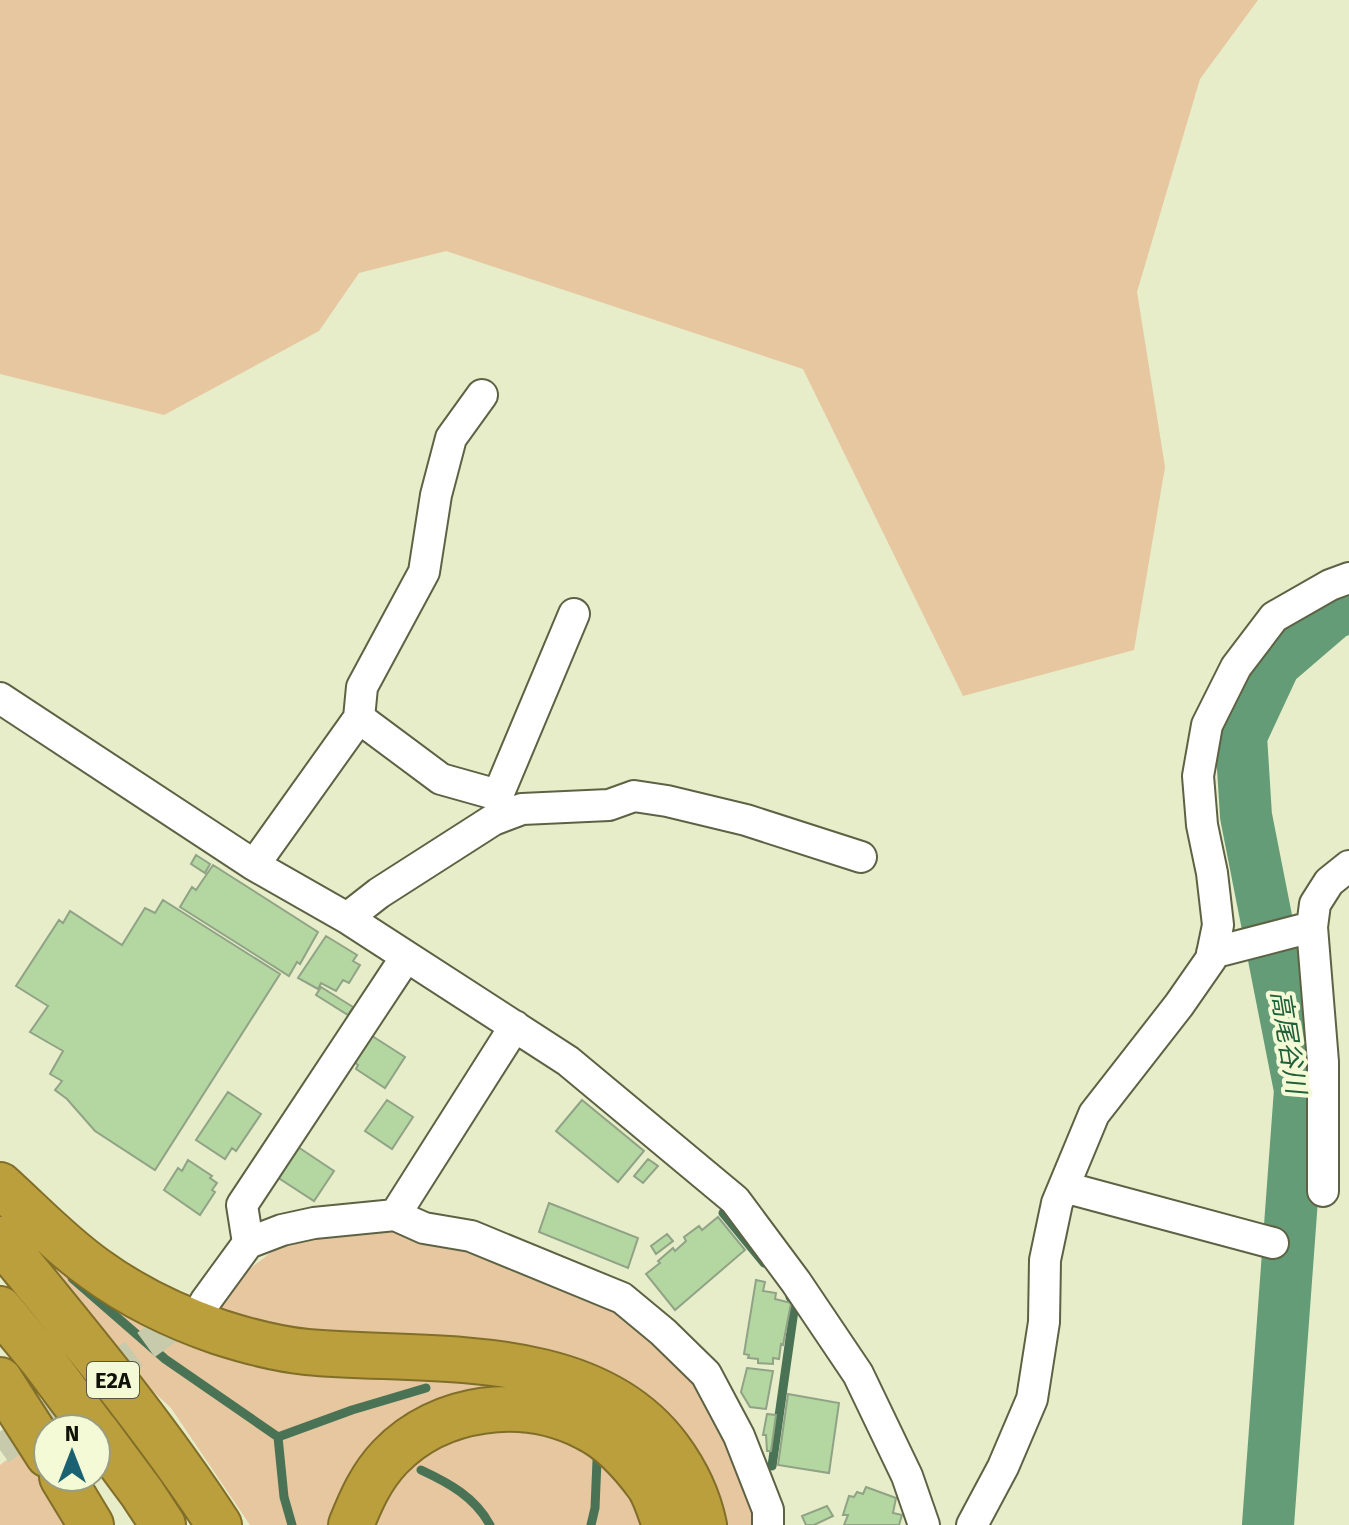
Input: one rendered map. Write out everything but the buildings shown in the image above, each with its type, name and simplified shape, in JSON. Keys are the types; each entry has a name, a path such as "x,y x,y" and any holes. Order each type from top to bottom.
{"highway":[{"path":"0,1185 93,1268 137,1297 218,1332 305,1352 507,1365 553,1374 597,1390 630,1408 660,1436 685,1471 704,1525"},
{"name":"E2A","path":"0,1239 185,1473 219,1525"},
{"name":"E2A","path":"0,1309 82,1413"},
{"path":"0,1380 32,1430"},
{"path":"351,1525 366,1488 391,1456 424,1430 464,1414 507,1408 549,1413 589,1428 622,1453 641,1476 650,1488 665,1525"},
{"name":"E2A","path":"112,1453 163,1525"},
{"path":"72,1493 91,1525"}],"street":[{"path":"254,865 359,718 362,687 424,572 436,495 451,438 482,395"},
{"path":"972,1525 1003,1467 1032,1399 1044,1322 1045,1260 1057,1203 1094,1114 1211,959 1218,925 1202,825 1198,776 1207,725 1236,667 1274,617 1330,585 1349,578"},
{"path":"347,918 379,893 493,820 502,805 574,614"},
{"path":"0,698 254,865 347,918 568,1061 735,1200 796,1282 858,1374 907,1476 924,1525"},
{"path":"359,718 441,779 502,805 522,809 609,805 634,796 746,820 861,857"},
{"path":"1323,1191 1336,1131 1323,1062 1312,927 1315,904 1329,882 1349,866"},
{"path":"1212,953 1312,927"},
{"path":"248,1243 242,1205 406,957"},
{"path":"395,1215 515,1026"},
{"path":"1064,1187 1273,1243"},
{"path":"205,1302 248,1243 282,1230 314,1223 395,1215 424,1228 471,1236 622,1298 663,1332 706,1374 739,1436 768,1510 768,1525"}],"shaded area":[{"path":"0,0 1258,0 1200,79 1137,292 1165,467 1134,650 963,696 803,369 446,251 359,273 319,331 164,415 0,374"},
{"path":"391,1230 442,1239 618,1309 695,1383 727,1435 750,1497 755,1525 724,1525 666,1417 288,1330 211,1308 229,1285 287,1240"},
{"path":"31,1240 99,1287 439,1373 541,1391 499,1387 466,1392 422,1408 364,1455 335,1506 331,1525 250,1525 171,1408 145,1384"},
{"path":"492,1425 542,1426 615,1470 648,1525 369,1525 378,1501 436,1441"},
{"path":"26,1445 32,1455 32,1493 55,1493 74,1525 0,1525 0,1465"}],"waterway":[{"name":"高尾谷川","path":"1268,1525 1300,1090 1246,816 1241,736 1275,663 1332,614 1349,607"},
{"path":"723,1213 764,1263"},
{"path":"72,1278 165,1359 278,1437"},
{"path":"772,1466 795,1303 790,1297"},
{"path":"278,1437 426,1388"},
{"path":"278,1437 284,1497 292,1525"},
{"path":"591,1525 597,1461"},
{"path":"421,1470 460,1492 477,1506 490,1525"}],"tunnel":[{"path":"0,1450 193,1311"}]}
